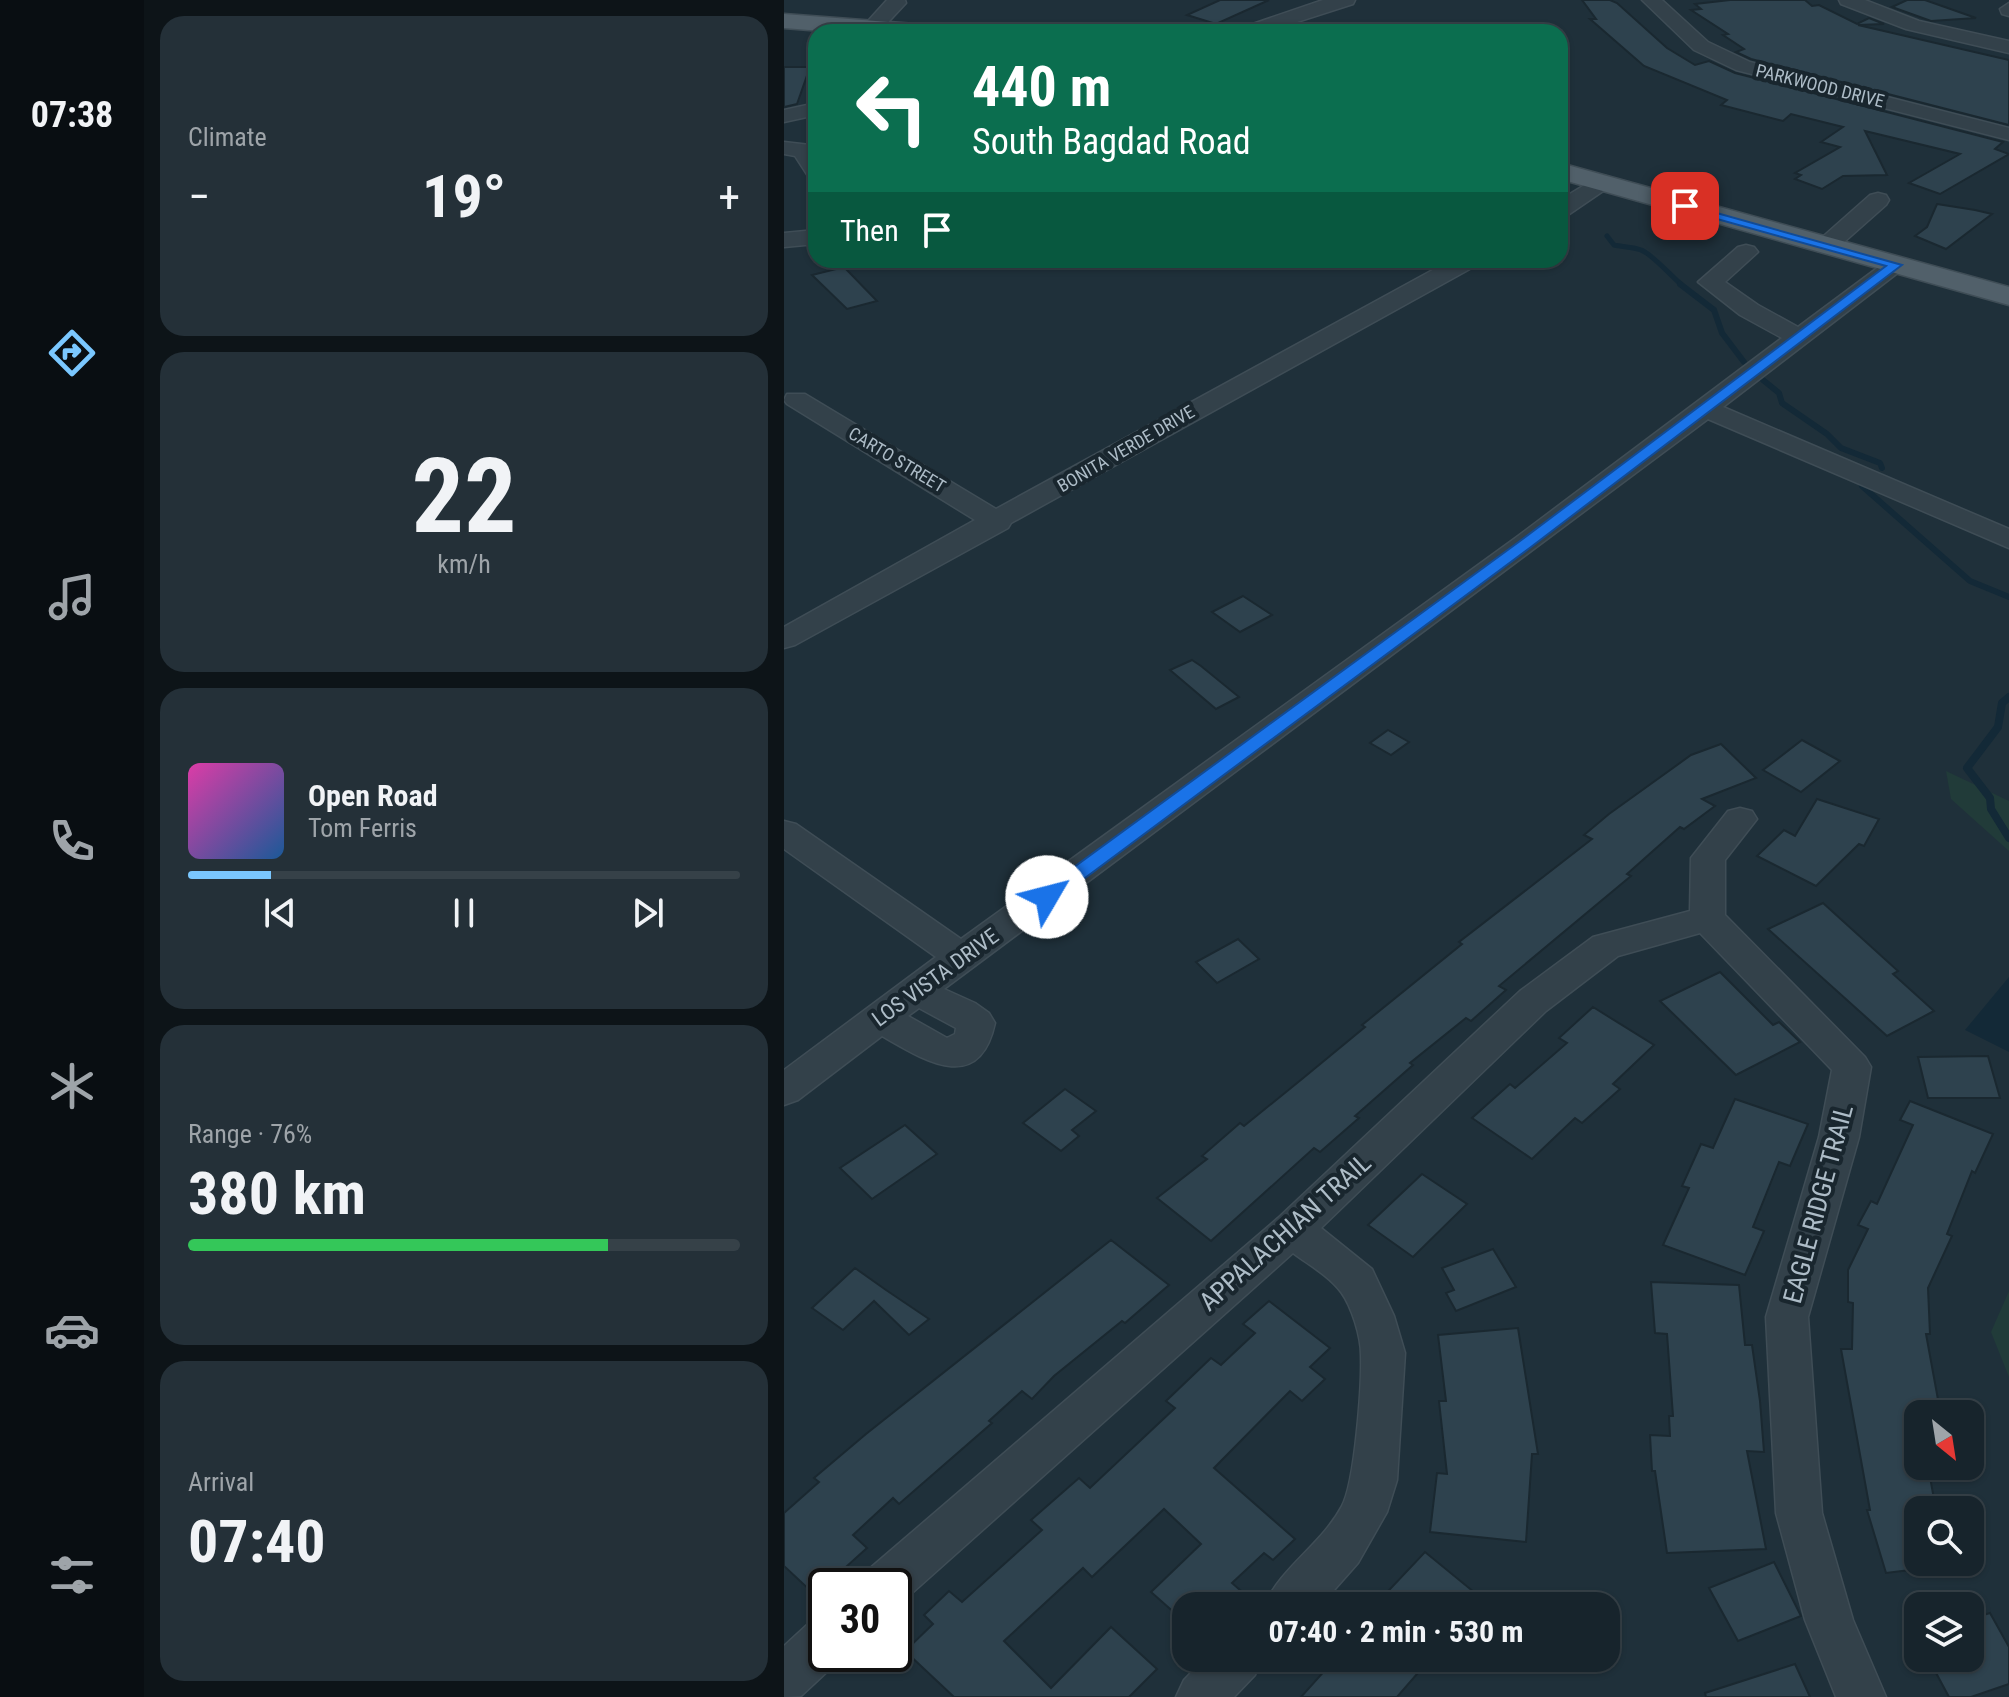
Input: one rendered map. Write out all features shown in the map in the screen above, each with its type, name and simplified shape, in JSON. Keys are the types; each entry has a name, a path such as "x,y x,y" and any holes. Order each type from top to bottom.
{"main road":[{"path":"784,21 813,24"},
{"path":"1568,173 2009,296"}],"street":[{"path":"876,24 897,3 896,0"},
{"path":"1270,24 1346,0"},
{"name":"PARKWOOD DRIVE","path":"1651,0 1701,46 1743,66 2009,134"},
{"path":"1848,0 1894,19 2009,47"},
{"path":"1988,42 2009,23"},
{"path":"784,111 808,108"},
{"path":"1568,205 1601,182"},
{"path":"1826,246 1878,200"},
{"path":"784,240 808,238"},
{"path":"1746,252 1710,282 1749,310 1798,337"},
{"name":"LOS VISTA DRIVE","path":"784,1090 960,956 1047,897 1513,553 1896,265"},
{"name":"BONITA VERDE DRIVE","path":"784,639 998,522 1250,378 1454,268"},
{"name":"CARTO STREET","path":"796,399 998,522"},
{"path":"1703,408 2009,539"},
{"path":"1707,919 1708,858 1740,819"},
{"path":"784,832 960,956"},
{"name":"APPALACHIAN TRAIL","path":"906,1568 1292,1230 1533,1001 1606,946 1707,919"},
{"name":"EAGLE RIDGE TRAIL","path":"1707,919 1852,1067 1839,1137 1787,1317 1799,1513 1829,1620 1861,1697"},
{"path":"880,1017 940,1052 955,1053 972,1041 976,1023 915,991"},
{"path":"1292,1230 1342,1266 1357,1281 1373,1316 1383,1353 1374,1480 1364,1512 1342,1548 1301,1592"},
{"path":"784,1679 808,1657"},
{"path":"1201,1697 1225,1672"}],"green space":[{"path":"1946,771 2009,801 2009,851 1951,799"},
{"path":"2009,1291 2009,1377 1991,1332"}],"water":[{"path":"2009,977 2009,1052 1965,1030"}],"building":[{"path":"1220,0 1269,0 1216,24 1187,15"},
{"path":"1582,0 1617,3 1667,48 1695,65 1709,61 1735,73 2003,142 1995,149 2009,154 1940,194 1909,183 1960,154 1865,131 1887,175 1843,176 1822,189 1795,179 1801,175 1795,173 1840,147 1821,142 1843,127 1791,114 1783,121 1721,105 1727,100 1644,66 1590,19 1596,19"},
{"path":"1730,0 1805,0 1812,6 1819,5 1857,24 1869,18 1884,24 1858,25 2009,60 2009,125 1751,59 1736,52 1744,49 1723,35 1728,34 1691,10 1701,9 1695,4"},
{"path":"1907,0 1925,0 1976,18 1931,21 1892,7"},
{"path":"784,67 808,67 797,104 784,107"},
{"path":"1937,204 1992,214 1946,249 1915,236 1927,227"},
{"path":"845,268 877,301 847,309 812,275"},
{"path":"1243,596 1272,615 1240,632 1212,612"},
{"path":"1192,660 1239,697 1216,709 1170,670"},
{"path":"1388,730 1409,742 1391,755 1370,743"},
{"path":"1802,740 1840,761 1801,792 1763,770"},
{"path":"1721,744 1756,778 1702,799 1715,806 1684,829 1680,827 1627,874 1631,876 1499,986 1506,990 1471,1021 1466,1018 1410,1063 1413,1065 1355,1116 1359,1118 1320,1152 1314,1148 1211,1241 1157,1198 1207,1159 1202,1156 1240,1123 1244,1126 1365,1027 1362,1025 1462,944 1459,942 1592,839 1584,835 1609,814 1691,755"},
{"path":"1817,799 1879,819 1864,846 1859,844 1816,886 1757,856 1784,830 1795,836"},
{"path":"1823,903 1898,971 1893,974 1934,1011 1887,1036 1768,929"},
{"path":"1238,939 1259,959 1217,983 1196,962"},
{"path":"1720,972 1773,1025 1779,1022 1800,1042 1736,1075 1660,1001"},
{"path":"1593,1007 1654,1045 1613,1084 1620,1089 1582,1123 1575,1118 1532,1159 1472,1118 1510,1084 1515,1088 1567,1043 1559,1038"},
{"path":"1988,1056 2000,1098 1928,1098 1918,1057"},
{"path":"1065,1089 1096,1111 1072,1130 1079,1136 1061,1151 1023,1123"},
{"path":"1735,1099 1808,1124 1790,1166 1779,1162 1753,1227 1764,1231 1745,1275 1663,1245 1689,1188 1682,1186 1701,1144 1713,1148"},
{"path":"1910,1101 1993,1134 1975,1173 1972,1171 1947,1234 1952,1236 1928,1288 1930,1334 1926,1334 1938,1400 1904,1400 1904,1480 1931,1480 1933,1496 1904,1496 1904,1571 1886,1573 1867,1510 1870,1510 1841,1349 1852,1349 1853,1303 1848,1302 1848,1270 1868,1229 1858,1225 1871,1201 1877,1204 1913,1125 1900,1120"},
{"path":"905,1125 937,1154 872,1199 840,1168"},
{"path":"1422,1174 1467,1204 1413,1257 1368,1225"},
{"path":"1111,1240 1169,1285 1125,1323 1122,1321 1054,1376 1032,1399 1022,1391 989,1421 992,1423 899,1504 893,1498 853,1535 867,1548 845,1568 808,1568 808,1588 784,1566 784,1513 819,1482 814,1478"},
{"path":"1493,1249 1516,1287 1456,1311 1446,1293 1454,1290 1442,1268"},
{"path":"855,1268 929,1319 909,1335 874,1301 843,1330 812,1308"},
{"path":"1651,1282 1739,1285 1745,1345 1752,1345 1760,1401 1764,1452 1747,1451 1766,1549 1667,1553 1655,1471 1652,1471 1650,1435 1670,1436 1669,1416 1673,1416 1667,1334 1655,1333"},
{"path":"1269,1301 1330,1348 1310,1367 1325,1379 1302,1401 1290,1391 1214,1468 1295,1539 1273,1560 1264,1553 1232,1583 1240,1590 1238,1592 1172,1592 1172,1611 1151,1592 1201,1544 1164,1509 1092,1577 1083,1568 1004,1641 1051,1688 1111,1627 1157,1669 1129,1697 954,1697 912,1658 912,1644 933,1624 924,1615 949,1591 962,1602 1042,1530 1031,1520 1079,1478 1090,1488 1175,1408 1166,1401 1211,1358 1221,1365 1255,1333 1243,1324"},
{"path":"1518,1328 1538,1454 1532,1454 1526,1542 1430,1532 1437,1473 1447,1474 1439,1401 1446,1401 1438,1335"},
{"path":"1425,1552 1474,1592 1387,1592"},
{"path":"1774,1562 1801,1616 1738,1641 1709,1588"},
{"path":"1990,1613 2009,1647 2009,1684 1971,1697 1949,1697 1936,1672 1984,1672 1984,1615"},
{"path":"1795,1664 1810,1697 1706,1697 1705,1693"},
{"path":"1323,1672 1419,1672 1397,1697 1301,1697"}],"waterway":[{"path":"1607,236 1614,245 1645,252 1683,286"},
{"path":"1680,284 1714,310 1722,333 1744,362"},
{"path":"1763,380 1779,393 1782,403 1827,434 1841,448 1880,463 1882,468"},
{"path":"1862,486 1970,581 2009,597"},
{"path":"2009,697 2002,703 1998,727 1967,768 1990,798 1991,809 2009,838"}],"route":[{"path":"1047,897 1896,265 1685,206"}]}
